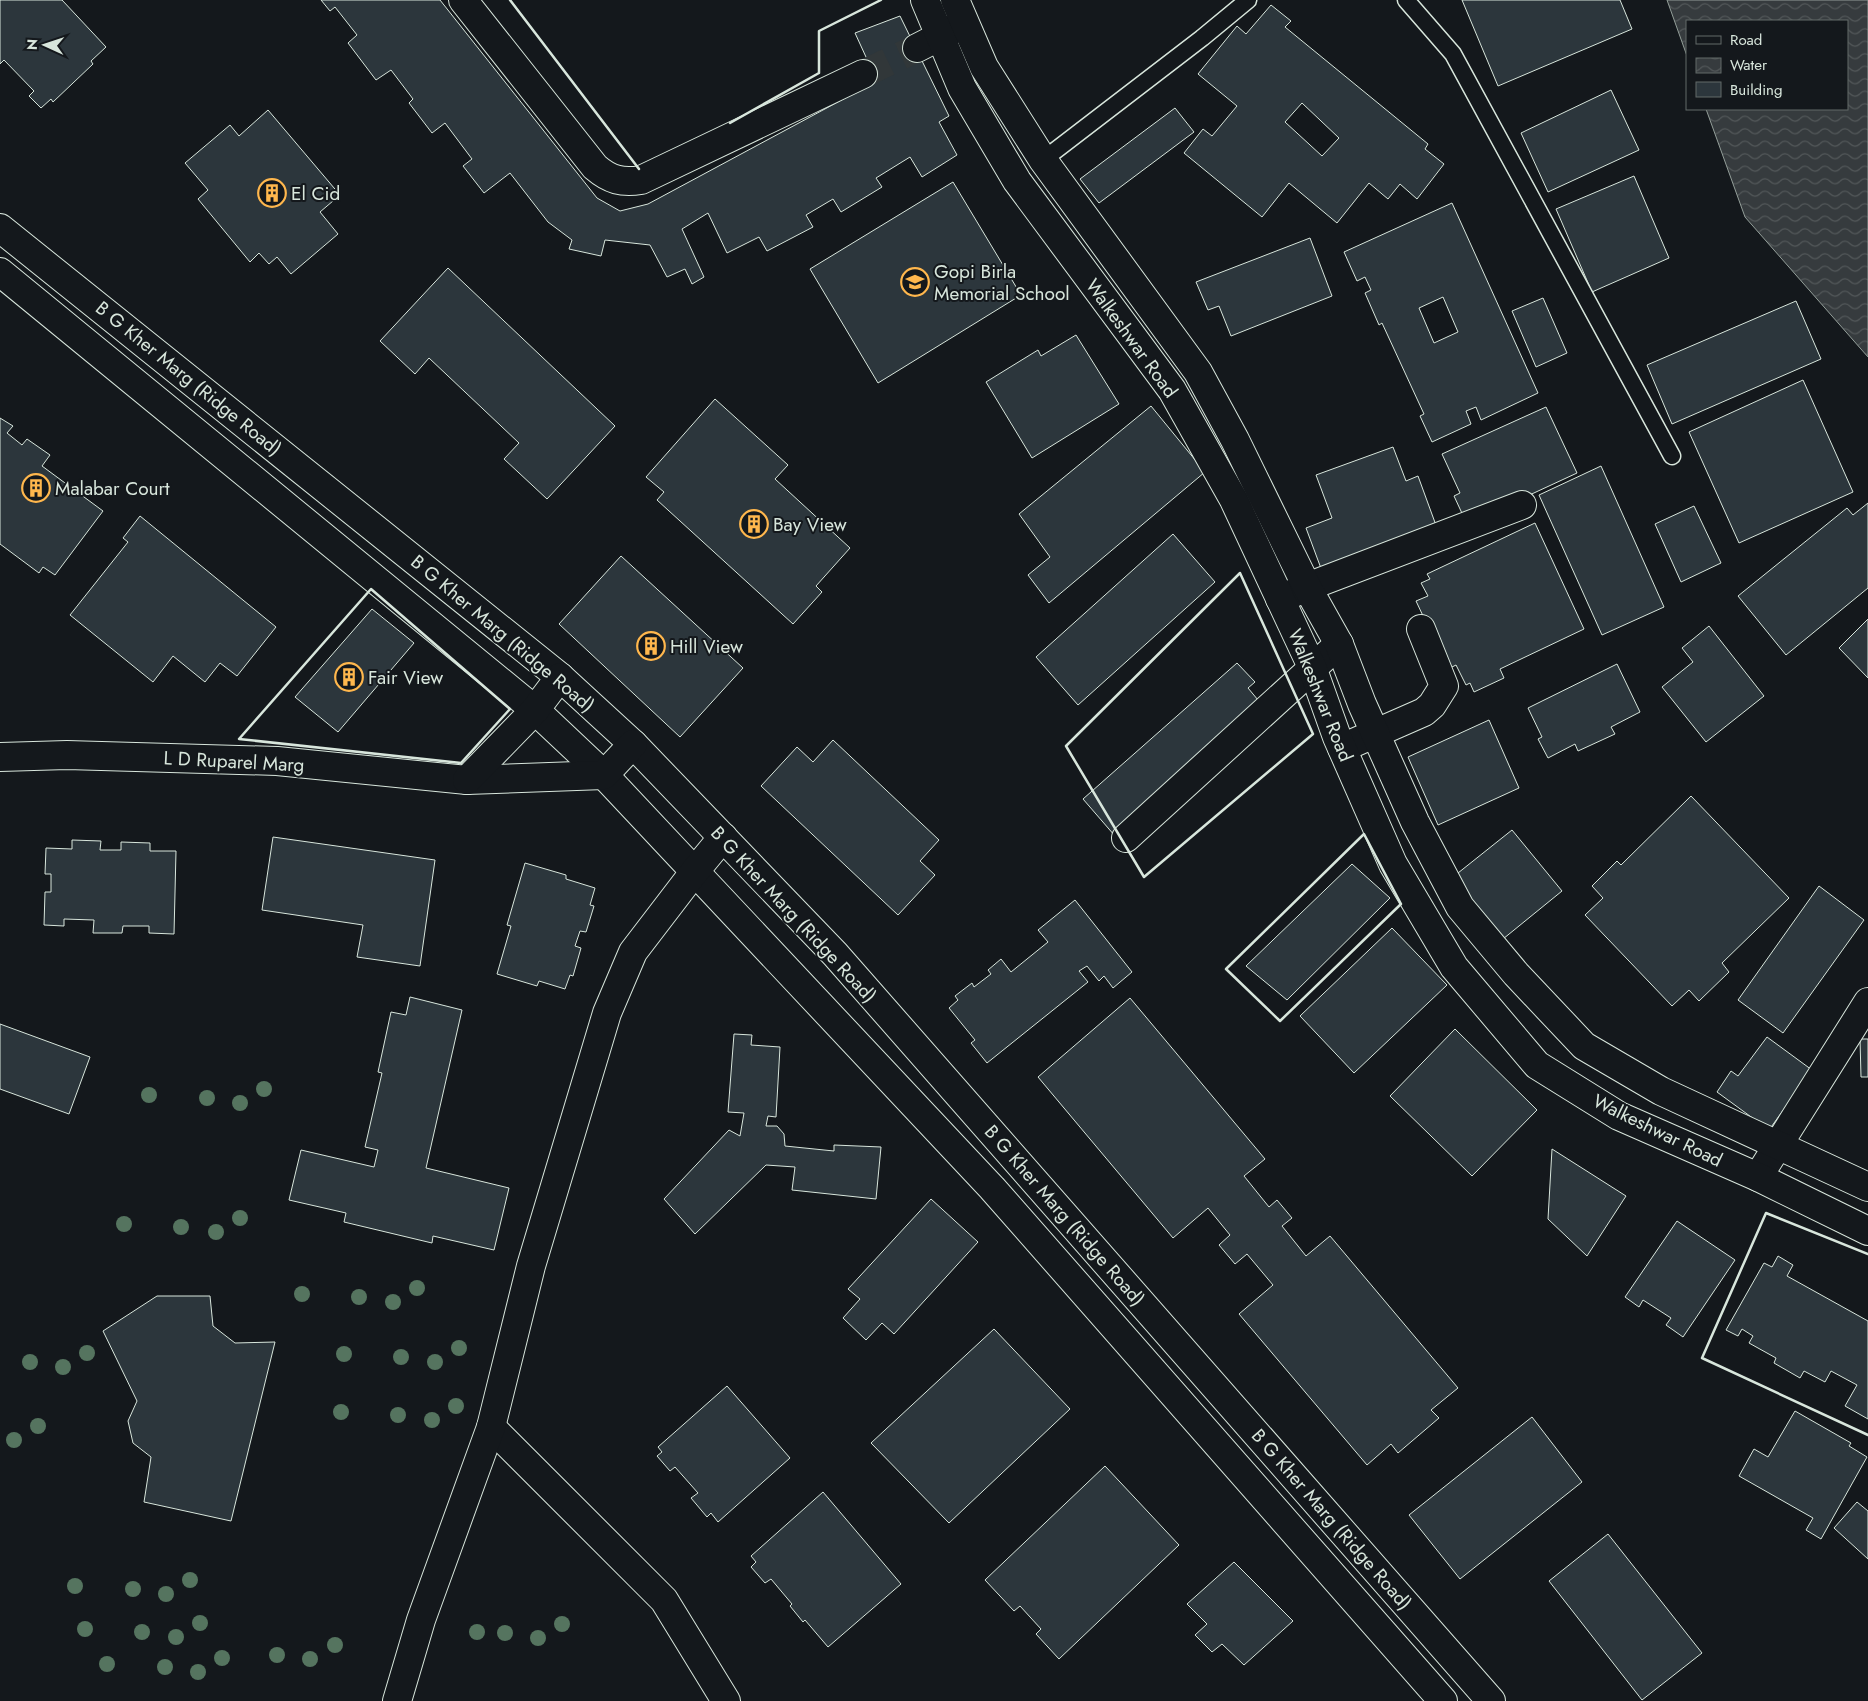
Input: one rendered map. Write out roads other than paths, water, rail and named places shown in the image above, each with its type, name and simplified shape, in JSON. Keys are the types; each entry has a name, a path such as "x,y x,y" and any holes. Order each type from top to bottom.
{"street":[{"path":"463,0 595,168 616,180 630,182 641,180 863,74"},
{"name":"Walkeshwar Road","path":"925,0 928,42 962,88 1017,180 1172,390 1234,500 1312,667 1342,748 1393,864 1454,967 1537,1065 1619,1116 1758,1177 1868,1231"},
{"path":"928,42 960,12"},
{"name":"Walkeshwar Road","path":"960,12 984,67 1043,160 1198,372 1248,464 1307,587 1339,644 1415,822 1460,907 1516,974 1584,1046 1661,1091 1868,1187"},
{"path":"1017,180 1043,160"},
{"name":"B G Kher Marg (Ridge Road)","path":"0,228 560,676 634,744 835,954 1491,1701"},
{"name":"B G Kher Marg (Ridge Road)","path":"0,272 535,710 604,775 992,1188 1443,1701"},
{"path":"1172,390 1198,372"},
{"path":"1280,599 1522,505"},
{"path":"1342,748 1424,712 1432,705 1444,686 1421,629"},
{"path":"1126,838 1339,644"},
{"path":"467,780 535,710 560,676"},
{"path":"604,775 634,744"},
{"name":"L D Ruparel Marg","path":"0,757 67,755 277,762 467,780 604,775"},
{"path":"397,1701 421,1620 491,1427 531,1266 607,1013 633,952 723,837"},
{"path":"1758,1177 1868,1002"},
{"path":"491,1427 664,1600 726,1701"}],"lane":[{"path":"1043,160 1202,38 1248,0"},
{"path":"1406,0 1453,54 1672,456"}],"water":[{"path":"1667,0 1868,0 1868,357 1745,217 1706,110 1848,110 1848,20 1686,20 1686,53"}],"tunnel":[{"path":"863,74 917,48"}],"place":[{"name":"El Cid","path":"272,193"},
{"name":"Gopi Birla Memorial School","path":"915,282"},
{"name":"Malabar Court","path":"36,488"},
{"name":"Bay View","path":"754,524"},
{"name":"Hill View","path":"651,646"},
{"name":"Fair View","path":"349,677"}]}
